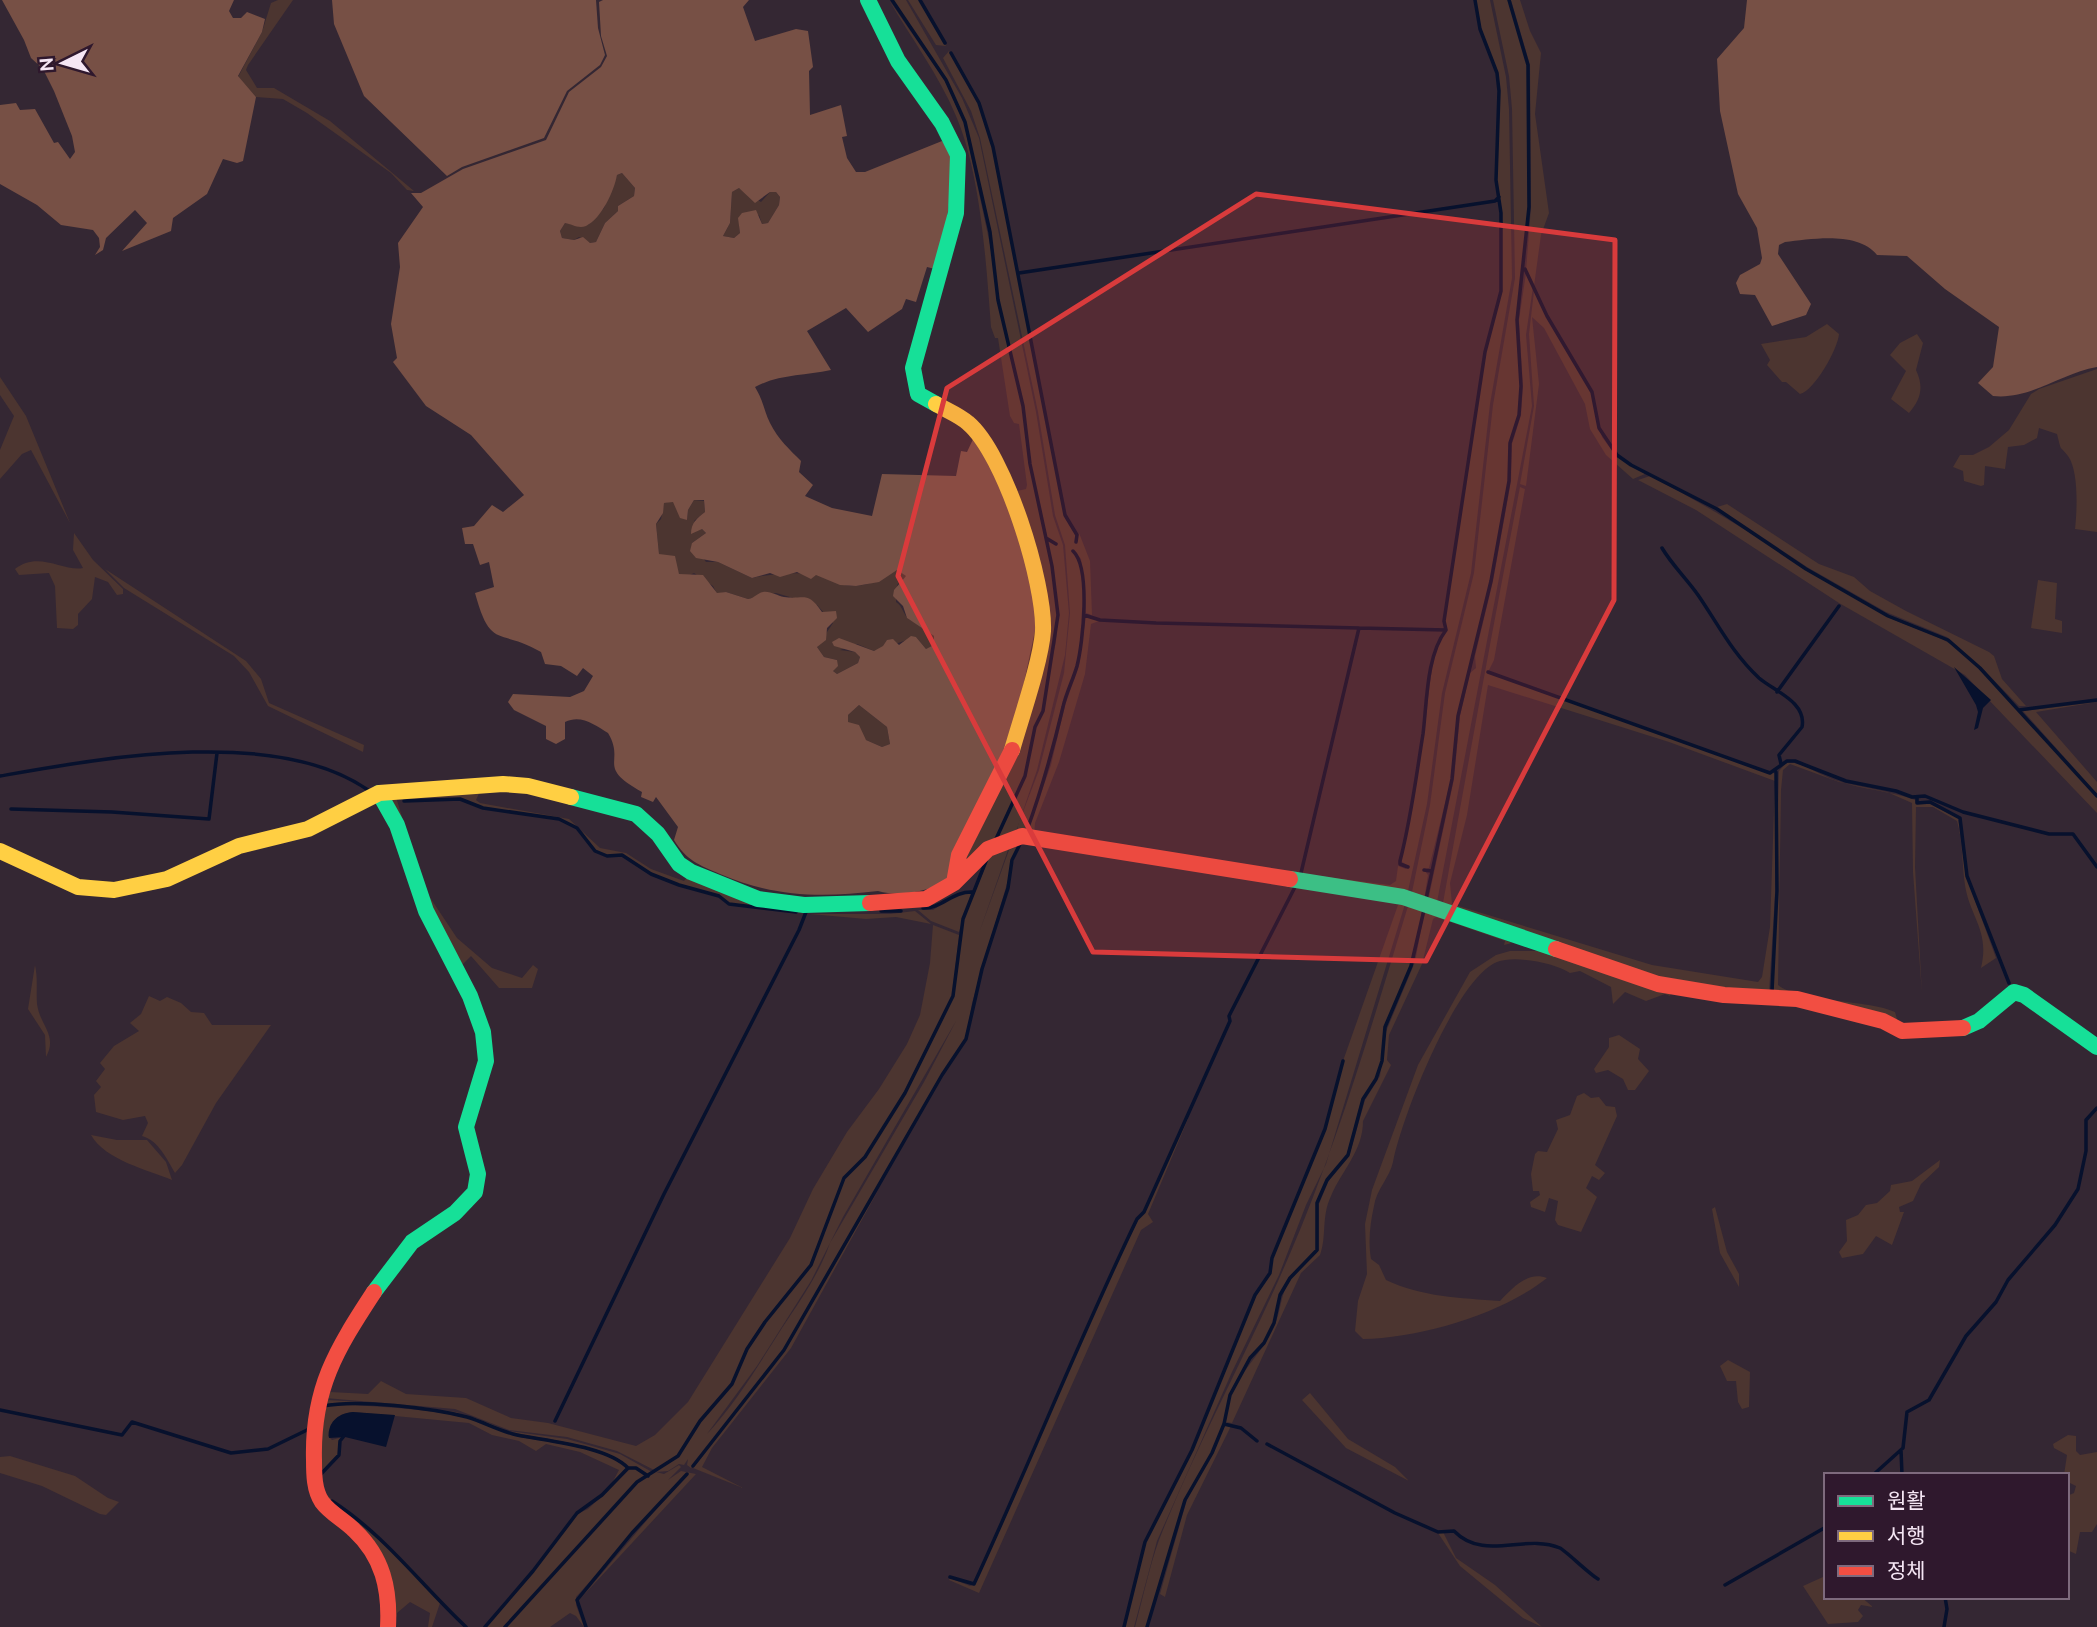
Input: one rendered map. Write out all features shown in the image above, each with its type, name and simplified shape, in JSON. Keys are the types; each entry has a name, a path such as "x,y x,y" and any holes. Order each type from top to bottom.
{"street":[{"path":"868,0 898,61 942,123 958,155 956,213 913,368 918,394 968,423 983,440 1022,519 1043,610 1043,634 1009,761 959,855 954,883"},
{"path":"0,851 78,887 114,890 167,879 239,846 308,829 379,793 503,785 528,786 622,808 636,814 691,873 738,892 781,904 909,902 942,893 988,849 1022,836 1422,903 1658,984 1724,995 1797,999 1882,1021 1902,1031 1965,1028 1979,1021 2014,992 2024,995 2096,1044"},
{"path":"379,793 397,824 425,910 474,1001 486,1054 484,1073 466,1122 467,1135 480,1177 476,1191 461,1208 414,1241 399,1256 322,1381 316,1401 318,1496 328,1509 363,1538 380,1558 387,1584 388,1627"}],"highlighted area":[{"path":"1256,194 1615,240 1614,600 1426,961 1093,952 898,576 947,388"}],"shaded area":[{"path":"2,0 234,0 229,11 233,18 241,18 247,12 265,19 262,32 238,76 256,97 243,161 237,163 223,159 207,194 173,218 171,231 122,251 147,223 135,210 106,238 103,250 95,255 100,247 99,238 93,230 61,225 37,205 0,184 0,105 16,103 20,110 35,109 54,143 58,142 70,159 75,152 72,136 54,91 43,69 31,58"},
{"path":"293,0 248,65 246,70 257,88 274,88 330,121 414,191 407,190 391,173 307,113 283,99 256,97 238,77 262,32 271,3"},
{"path":"332,0 596,0 598,28 605,55 600,65 567,91 544,138 462,167 447,176 364,96 334,24"},
{"path":"749,0 743,7 755,41 796,29 808,31 813,67 809,71 810,115 841,105 847,136 842,137 847,158 856,172 865,172 942,141 956,159 939,270 927,267 916,302 906,299 902,309 868,332 846,308 807,331 831,370 782,377 755,387 773,429 801,461 799,472 813,485 805,496 832,508 872,516 882,474 956,476 961,451 967,452 975,435 1009,496 1040,607 1015,725 953,881 907,893 878,891 817,895 759,887 720,874 694,861 683,852 674,840 678,827 656,797 653,802 641,797 642,792 619,776 615,770 613,743 608,733 588,722 571,720 565,722 565,739 556,744 546,739 546,726 514,710 508,702 513,694 570,697 584,691 593,676 583,668 577,676 561,666 545,664 541,652 498,635 486,623 475,593 494,587 489,562 480,565 473,544 465,544 462,528 474,526 492,505 503,512 524,495 471,435 426,406 393,362 397,358 391,324 400,267 398,243 423,207 411,193 421,193 463,169 546,140 569,92 601,67 607,56 601,36 599,2","holes":["622,173 635,188 634,196 618,206 618,211 605,223 596,242 590,243 583,237 574,240 562,238 560,231 565,223 583,227 597,217 610,196 617,175","739,188 755,203 770,192 776,192 780,197 779,205 768,223 762,224 756,210 742,213 738,218 740,233 734,238 723,236 730,223 732,192","694,500 704,500 705,512 695,521 691,530 691,534 702,529 706,533 692,543 690,551 696,558 718,562 752,578 770,573 780,577 797,572 811,579 816,575 840,585 856,586 879,582 897,570 906,576 894,590 893,596 903,606 907,618 934,636 934,645 926,649 916,637 911,636 899,645 893,639 887,640 874,651 839,638 832,642 834,646 855,652 860,657 858,663 837,674 833,671 838,666 837,660 824,657 817,647 826,640 827,628 837,618 836,611 822,612 813,601 805,597 784,597 766,592 748,599 726,592 717,593 703,575 679,574 675,556 659,554 656,524 663,513 664,503 673,502 680,518 687,520 688,510","859,705 887,727 890,744 882,747 866,740 859,725 848,722 848,715"]},
{"path":"889,0 945,81 964,123 995,268 997,300 1022,406 1029,464 1051,566 1057,615 1042,710 1034,727 1024,776 991,846 963,872 1013,492 1026,489 1027,485 1019,424 1014,423 1010,416 998,338 995,338 991,327 981,219 964,139 941,86"},
{"path":"893,0 906,0 962,98 979,138 1036,412 1053,516 1063,545 1069,613 1065,655 1037,770 1014,837 995,844 1026,776 1036,727 1044,711 1058,615 1047,541 1056,543 1047,537 1030,464 1024,406 999,300 990,232 965,122 947,80"},
{"path":"908,0 919,0 946,46 936,45"},
{"path":"1476,0 1490,0 1506,77 1512,278 1490,404 1471,573 1442,693 1427,804 1408,891 1303,874 1390,885 1396,881 1398,866 1406,869 1408,866 1401,861 1415,790 1432,672 1437,650 1447,630 1445,621 1486,352 1502,291 1502,213 1497,180 1500,91 1498,73 1481,29"},
{"path":"1493,0 1509,0 1527,65 1528,207 1517,320 1520,387 1518,415 1509,443 1508,481 1490,581 1457,716 1451,779 1429,868 1424,870 1428,875 1424,900 1412,892 1430,805 1445,693 1474,573 1493,405 1515,278 1512,109 1509,76"},
{"path":"1511,0 1520,0 1530,31 1541,53 1535,114 1549,213 1541,235 1534,286 1526,271 1531,207 1530,65"},
{"path":"1747,0 2097,0 2097,367 2020,394 1993,396 1978,383 1993,367 1999,327 1945,289 1907,256 1877,255 1858,242 1834,238 1808,239 1779,245 1778,254 1811,304 1806,315 1772,326 1755,295 1740,294 1736,283 1740,275 1760,264 1762,258 1757,228 1738,194 1720,111 1717,59 1744,28"},
{"path":"949,51 978,103 992,147 1064,515 1076,535 1075,543 1079,533 1090,561 1092,615 1086,613 1081,559 1073,550 1082,574 1084,606 1079,653 1025,835 1017,832 1018,825 1039,770 1064,673 1070,613 1065,545 1055,515 1038,412 980,138 971,111 943,58"},
{"path":"622,173 635,188 634,196 618,206 618,211 605,223 596,242 590,243 579,237 574,240 562,238 560,231 565,223 588,225 604,208 617,175"},
{"path":"739,188 761,202 770,192 776,192 780,197 779,205 768,223 762,224 759,215 739,224 740,233 734,238 723,236 730,223 732,192"},
{"path":"1526,273 1533,287 1526,335 1532,406 1437,902 1428,901 1454,779 1460,716 1470,673 1476,668 1475,656 1493,581 1511,481 1512,444 1521,415 1523,387 1519,320"},
{"path":"1534,291 1591,393 1602,437 1616,456 1645,474 1633,479 1606,455 1590,429 1585,404 1544,328 1532,317 1539,384 1526,486 1520,484 1534,406 1529,334"},
{"path":"1827,324 1839,334 1838,341 1818,378 1800,394 1786,382 1782,382 1767,365 1770,360 1761,344 1806,337"},
{"path":"1917,334 1923,343 1916,370 1920,393 1909,413 1891,399 1906,371 1890,355 1900,343"},
{"path":"2097,369 2097,532 2075,529 2076,481 2072,463 2060,447 2057,434 2039,428 2037,438 2024,445 2008,447 2005,469 1985,466 1984,485 1981,486 1964,481 1963,471 1953,467 1960,455 1973,455 1989,447 2009,430 2031,394"},
{"path":"0,377 26,416 70,523 31,450 22,454 0,479 0,450 14,416 0,395"},
{"path":"1650,476 1883,614 1941,639 1959,650 2013,702 2097,797 2097,813 1965,675 1839,603 1696,510 1638,480"},
{"path":"1520,487 1525,489 1494,660 1488,672 1776,774 1775,894 1769,993 1656,980 1443,903","holes":["1488,685 1669,742 1775,781 1770,927 1762,977 1758,982 1652,965 1452,904 1450,883 1467,815"]},
{"path":"694,500 704,501 705,512 694,521 706,533 692,543 706,562 718,562 752,578 800,573 819,575 851,586 871,583 897,570 907,576 897,585 896,602 908,619 932,633 934,646 926,649 916,637 874,651 857,644 840,650 855,652 860,657 858,663 837,674 833,671 837,660 824,657 817,647 833,623 817,605 776,593 748,599 726,592 717,594 713,586 694,573 686,577 679,574 675,566 659,554 656,524 661,519 664,503 673,501 687,520 688,510"},
{"path":"1727,504 1819,564 1854,577 1870,591 1906,611 1989,652 1994,656 2002,679 2026,706 2019,706 1947,637 1886,612 1807,567 1717,507"},
{"path":"74,533 93,560 123,589 123,594 117,595 108,582 95,577 92,599 78,614 78,625 73,629 57,628 55,586 49,573 19,575 15,569 33,561 83,568 73,550"},
{"path":"105,569 246,661 261,679 269,703 364,745 363,752 268,706 249,672 234,656 124,588"},
{"path":"2038,580 2057,583 2055,619 2062,621 2062,633 2031,628"},
{"path":"1086,616 1099,621 1091,624 1085,674 1059,762 1035,823 1034,836 1026,835 1051,765 1065,705 1079,666"},
{"path":"2097,702 2036,712 2097,782 2097,794 2023,711"},
{"path":"859,705 887,727 890,744 882,747 866,740 847,722 848,715"},
{"path":"1786,763 1801,765 1845,783 1839,782 1790,764 1783,770 1778,985 1801,995 1884,1008 1895,1012 1899,1026 1773,993 1779,771"},
{"path":"482,787 476,800 480,803 569,819 600,848 626,853 651,869 684,881 690,874 790,911 730,903 720,896 651,873 622,854 607,855 596,850 577,827 559,818 483,807 461,798 396,797 423,887 457,938 492,968 522,978 533,965 538,969 532,988 499,988 471,956 461,966 437,925 383,794"},
{"path":"1889,793 1915,800 1916,804 1930,804 1958,818 1966,876 1996,958 1981,968 1983,944 1967,896 1957,821 1933,807 1916,807 1915,867 1922,994 1913,872 1912,803"},
{"path":"1018,846 972,1003 966,1039 930,1094 783,1350 691,1468 687,1465 688,1459 684,1465 679,1464 668,1471 656,1472 664,1474 679,1465 681,1467 668,1480 681,1471 696,1474 581,1598 686,1474 576,1597 584,1627 576,1616 570,1613 550,1627 506,1627 638,1482 678,1457 700,1421 732,1385 765,1322 812,1265 845,1178 866,1157 906,1093 953,996 964,919 993,848 1008,850 979,933 1009,850","holes":["956,1021 924,1082 830,1243","830,1243 809,1287 756,1369 707,1434 757,1366 811,1281"]},
{"path":"959,893 971,893 959,932 931,921 918,910 933,910"},
{"path":"1405,904 1326,1164 1306,1205 1279,1275 1232,1372 1157,1541 1134,1627 1125,1627 1146,1542 1192,1450 1256,1296 1271,1273 1272,1258 1325,1130 1343,1061 1398,905"},
{"path":"1408,906 1423,906 1411,966 1384,1026 1381,1061 1376,1079 1362,1098 1347,1154 1327,1180 1317,1203 1317,1250 1289,1278 1280,1295 1273,1323 1264,1343 1249,1358 1229,1395 1223,1424 1211,1453 1184,1500 1146,1627 1135,1627 1159,1540 1307,1213 1353,1083"},
{"path":"1425,908 1512,943 1504,945 1505,941 1436,917 1433,919 1422,964 1389,1035 1387,1060 1391,1065 1363,1121 1356,1151 1328,1204 1320,1255 1301,1273 1232,1423 1225,1422 1227,1407 1238,1382 1274,1327 1289,1281 1319,1250 1319,1204 1328,1182 1350,1153 1365,1100 1380,1076 1385,1034 1415,962"},
{"path":"915,911 931,924 896,917 866,919 810,914 890,914"},
{"path":"933,925 959,935 952,996 904,1092 865,1157 844,1177 810,1264 764,1321 746,1349 731,1384 699,1420 677,1456 656,1471 617,1451 567,1437 509,1430 455,1409 325,1398 327,1389 330,1392 368,1394 381,1381 406,1394 466,1398 511,1418 548,1423 636,1446 655,1435 688,1402 790,1238 813,1189 847,1132 879,1089 907,1044 920,1015 930,963"},
{"path":"1510,951 1551,951 1672,990 1670,996 1665,994 1646,1001 1625,992 1613,1004 1611,987 1580,971 1570,973 1545,963 1514,959 1497,962 1481,973 1448,1021 1407,1115 1391,1168 1375,1200 1370,1232 1371,1259 1379,1265 1386,1280 1413,1290 1456,1298 1500,1301 1515,1286 1527,1279 1540,1276 1547,1278 1507,1303 1460,1322 1409,1334 1363,1339 1355,1331 1358,1301 1367,1274 1365,1224 1372,1190 1418,1065 1470,972 1496,955"},
{"path":"35,965 37,1004 50,1043 46,1057 45,1035 28,1009"},
{"path":"149,996 160,1001 167,997 181,1003 191,1012 204,1013 212,1025 271,1025 216,1103 175,1173 157,1146 142,1136 148,1123 145,1116 123,1120 96,1112 94,1095 101,1087 96,1081 105,1069 100,1063 114,1046 139,1031 130,1023 141,1014"},
{"path":"1619,1035 1640,1049 1638,1059 1649,1071 1635,1090 1628,1090 1623,1079 1608,1070 1596,1073 1594,1069 1609,1047 1609,1038"},
{"path":"1584,1093 1591,1098 1599,1097 1606,1106 1615,1107 1617,1116 1595,1165 1605,1173 1599,1180 1592,1176 1586,1188 1597,1197 1581,1232 1558,1225 1555,1220 1558,1201 1549,1198 1545,1212 1531,1207 1530,1202 1540,1195 1539,1191 1533,1191 1531,1174 1535,1154 1538,1151 1547,1152 1558,1129 1556,1120 1570,1115 1577,1096"},
{"path":"1186,1117 1188,1119 1148,1214 1153,1222 1141,1230 979,1593 949,1580 950,1578 970,1586 975,1584 1096,1310 1138,1220 1145,1212"},
{"path":"91,1135 117,1140 147,1140 166,1162 172,1180 116,1158"},
{"path":"1940,1160 1939,1167 1921,1184 1913,1201 1899,1207 1900,1212 1904,1212 1892,1245 1876,1236 1863,1254 1842,1258 1839,1252 1847,1241 1846,1220 1858,1215 1866,1205 1877,1203 1890,1191 1891,1185 1912,1181"},
{"path":"880,1187 791,1348 712,1448 702,1467 743,1488 693,1468 784,1351"},
{"path":"1715,1207 1727,1252 1739,1274 1739,1287 1720,1253 1712,1209"},
{"path":"1728,1360 1750,1372 1749,1407 1742,1409 1738,1402 1736,1381 1727,1381 1720,1366"},
{"path":"1310,1393 1348,1439 1395,1467 1409,1481 1346,1448 1302,1400"},
{"path":"327,1400 401,1405 354,1402 321,1405 322,1407 336,1404 384,1407 464,1417 520,1437 606,1455 626,1468 611,1485 619,1470 580,1452 546,1444 536,1451 519,1441 492,1435 469,1423 353,1412 339,1416 333,1422 328,1436 332,1440 343,1437 339,1441 338,1455 319,1475 322,1491 400,1558 440,1603 432,1627 428,1627 430,1613 410,1602 397,1613 394,1627 390,1627 389,1579 378,1554 359,1531 326,1502 319,1488 315,1459 317,1407 319,1402"},
{"path":"1225,1426 1231,1426 1187,1515 1165,1597 1160,1594 1187,1499"},
{"path":"510,1431 567,1439 620,1454 652,1472 648,1474 636,1467 628,1467 620,1460 594,1449"},
{"path":"2068,1435 2076,1436 2076,1451 2080,1455 2097,1452 2097,1524 2092,1532 2080,1532 2076,1554 2069,1551 2069,1495 2074,1493 2076,1486 2069,1482 2069,1473 2064,1473 2067,1455 2054,1448 2053,1444"},
{"path":"10,1456 75,1476 108,1498 119,1502 106,1515 100,1514 42,1486 0,1473 0,1457"},
{"path":"632,1467 646,1476 637,1481 504,1627 486,1627 534,1572 577,1514 588,1509"},
{"path":"1443,1532 1456,1558 1495,1585 1542,1627 1523,1618 1460,1566 1438,1533"},
{"path":"1823,1577 1824,1599 1863,1599 1873,1607 1861,1605 1858,1610 1863,1616 1858,1622 1828,1624 1803,1586"}],"water":[{"path":"1954,667 1991,700 1983,708 1978,728 1974,730 1978,712 1976,705"},
{"path":"353,1412 395,1415 386,1447 345,1437 329,1438 330,1427 335,1419"}],"waterway":[{"path":"892,0 946,80 965,122 990,232 998,300 1023,406 1030,464 1052,566 1058,615 1043,711 1035,727 1025,776 996,839"},
{"path":"920,0 945,43"},
{"path":"1446,630 1444,621 1485,352 1501,291 1501,213 1496,180 1499,91 1497,73 1480,29 1475,0"},
{"path":"1426,899 1452,779 1458,716 1491,581 1509,481 1510,443 1519,415 1521,386 1517,320 1529,207 1528,65 1509,0"},
{"path":"951,53 979,103 993,147 1065,515 1077,535 1076,542"},
{"path":"1019,273 1495,201 1499,197"},
{"path":"1525,269 1547,316 1592,392 1599,428 1617,455 1631,465 1717,509 1806,569 1888,616 1948,640 1980,668 2097,796"},
{"path":"1046,538 1056,544"},
{"path":"1662,548 1741,659 1759,678 1788,698 1800,711 1802,727 1779,755 1781,764"},
{"path":"1027,830 1079,655 1084,589 1079,560 1073,551"},
{"path":"1777,692 1839,606"},
{"path":"1084,615 1100,620 1156,623 1359,628 1301,873"},
{"path":"1359,628 1446,630 1439,641 1428,680 1416,782 1400,861 1400,864 1408,867"},
{"path":"1488,672 1770,773 1787,761 1795,761 1846,781 1912,797 1925,796 1963,812 2049,834 2073,834 2097,867"},
{"path":"2019,710 2097,700"},
{"path":"0,776 137,756 188,752 238,753 286,758 330,770 368,790"},
{"path":"11,809 209,819 217,753"},
{"path":"1772,991 1777,891 1776,772"},
{"path":"1917,798 1917,803 1930,802 1960,818 1967,876 2009,983"},
{"path":"404,801 460,799 483,808 559,819 577,828 595,851 607,856 622,855 651,874 679,885 719,896 729,904 796,912"},
{"path":"693,1466 784,1350 942,1075 966,1039 982,969 1008,888 1012,860 1020,844"},
{"path":"505,1627 637,1482 678,1456 700,1421 732,1384 747,1349 765,1322 811,1265 844,1178 865,1157 905,1093 953,996 963,919 986,861"},
{"path":"1424,870 1431,871"},
{"path":"950,1577 974,1584 1095,1310 1137,1219 1144,1212 1230,1021 1229,1016 1296,885"},
{"path":"923,908 936,906 959,894 973,892"},
{"path":"1147,1627 1185,1500 1212,1453 1224,1424 1230,1395 1250,1358 1264,1343 1274,1323 1280,1295 1290,1278 1317,1250 1317,1203 1327,1180 1348,1155 1363,1099 1376,1079 1382,1061 1385,1027 1411,966 1424,910"},
{"path":"881,911 901,911"},
{"path":"555,1421 664,1194 806,912"},
{"path":"1124,1627 1145,1542 1192,1450 1255,1295 1270,1273 1272,1258 1325,1129 1343,1061"},
{"path":"1875,1473 1903,1448 1907,1412 1929,1400 1966,1336 1996,1302 2008,1280 2055,1225 2078,1189 2086,1151 2086,1120 2097,1108"},
{"path":"323,1406 375,1404 452,1414 517,1435 591,1449 606,1454 628,1468"},
{"path":"0,1410 122,1435 132,1422 231,1453 268,1449 307,1430"},
{"path":"1224,1424 1241,1428 1257,1441"},
{"path":"321,1474 339,1455 340,1441 344,1436"},
{"path":"1267,1444 1395,1513 1438,1532 1454,1531 1478,1545 1547,1544 1560,1548 1598,1579"},
{"path":"1901,1450 1902,1473"},
{"path":"485,1627 533,1571 577,1513 602,1495 628,1468 636,1468 648,1476"},
{"path":"586,1627 577,1600 632,1533 687,1474"},
{"path":"332,1501 369,1529 466,1627"},
{"path":"1725,1585 1824,1528"},
{"path":"1944,1627 1947,1609 1945,1599"}],"traffic: fast":[{"path":"868,0 898,61 942,123 958,155 956,213 913,368 918,394 936,404"},
{"path":"374,1292 412,1242 455,1213 475,1192 478,1174 466,1127 486,1061 483,1032 470,996 426,911 397,825 379,793"},
{"path":"571,797 636,814 658,834 679,864 691,872 758,899 804,905 870,903"},
{"path":"1290,879 1403,897 1556,949"},
{"path":"1963,1028 1979,1021 2014,992 2024,995 2097,1047"}],"traffic: slow":[{"path":"936,404 968,423 996,462 1020,521 1037,583 1043,631 1035,673 1012,750"},
{"path":"0,851 78,887 114,890 167,879 239,846 308,829 379,793 503,784 528,786 571,797"}],"traffic: jam":[{"path":"954,883 959,855 1012,750"},
{"path":"870,903 926,899 954,883 988,849 1022,836 1290,879"},
{"path":"1556,949 1658,984 1724,995 1797,999 1883,1021 1902,1031 1963,1028"},
{"path":"374,1292 338,1352 322,1391 314,1435 314,1471 322,1502 364,1540 378,1563 386,1587 388,1627"}]}
